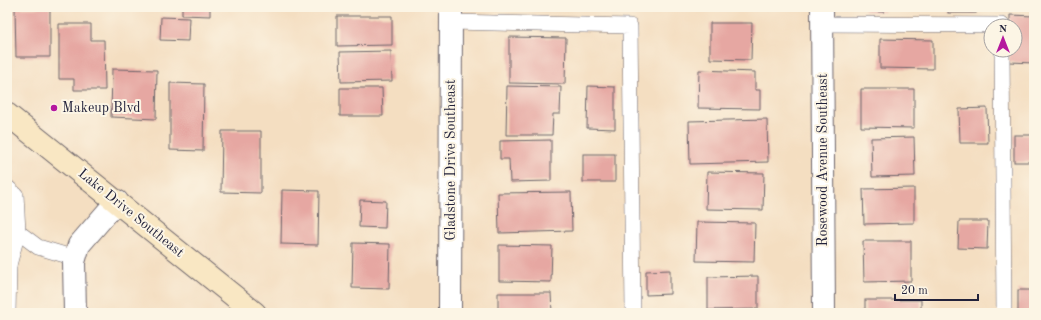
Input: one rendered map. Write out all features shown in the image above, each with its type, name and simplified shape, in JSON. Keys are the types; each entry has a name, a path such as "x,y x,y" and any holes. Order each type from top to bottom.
{"main road":[{"name":"Lake Drive Southeast","path":"7,114 255,313"}],"street":[{"name":"Gladstone Drive Southeast","path":"450,313 452,14"},
{"name":"Rosewood Avenue Southeast","path":"822,16 824,313"},
{"path":"75,313 75,258 80,245 117,201"}],"lane":[{"path":"452,14 630,26 633,313"},
{"path":"822,16 983,24"},
{"path":"1002,58 1004,313"},
{"path":"7,187 16,195 8,265 8,313"},
{"path":"12,229 38,247 75,258"}],"building":[{"path":"182,7 210,7 210,16 182,15"},
{"path":"866,7 885,7 884,12 865,11"},
{"path":"948,7 976,7 976,13 948,13"},
{"path":"15,8 50,8 50,57 16,57"},
{"path":"1010,15 1034,16 1034,63 1009,62 1009,58 1023,58 1023,18 1010,18"},
{"path":"337,16 392,16 392,45 337,46"},
{"path":"161,17 189,18 188,41 160,40"},
{"path":"710,23 752,23 751,60 710,59"},
{"path":"59,24 91,24 91,40 104,40 105,90 74,90 74,79 59,79"},
{"path":"509,37 566,38 565,84 509,83"},
{"path":"880,39 933,40 933,69 880,68"},
{"path":"391,51 392,81 341,82 340,52"},
{"path":"112,69 157,70 156,119 111,117"},
{"path":"699,70 755,72 755,90 760,90 760,109 698,108"},
{"path":"170,83 204,84 203,151 170,150"},
{"path":"507,86 561,87 560,114 553,114 552,135 506,135"},
{"path":"588,86 615,87 615,129 587,128"},
{"path":"340,88 382,88 383,116 340,116"},
{"path":"861,89 914,89 914,128 861,127"},
{"path":"987,108 988,143 960,143 959,109"},
{"path":"767,119 768,162 690,164 689,121"},
{"path":"222,131 261,131 261,193 221,192"},
{"path":"1014,135 1034,135 1034,162 1014,162"},
{"path":"914,137 915,176 872,177 871,138"},
{"path":"551,140 551,181 510,182 509,159 500,159 500,141"},
{"path":"583,154 615,154 615,182 583,182"},
{"path":"707,172 764,173 763,210 706,209"},
{"path":"914,188 914,223 864,224 863,189"},
{"path":"282,190 319,191 318,245 281,244"},
{"path":"571,192 572,231 499,233 498,193"},
{"path":"360,200 386,201 385,228 359,227"},
{"path":"959,221 988,221 987,249 958,248"},
{"path":"697,222 755,223 754,262 696,261"},
{"path":"863,241 911,241 911,281 864,282"},
{"path":"353,243 390,244 389,289 352,288"},
{"path":"499,245 552,246 551,282 499,281"},
{"path":"670,270 670,294 646,295 646,271"},
{"path":"758,276 758,309 708,310 708,277"},
{"path":"1018,290 1034,290 1034,313 1018,313"},
{"path":"498,293 551,293 552,313 498,313"},
{"path":"865,300 921,300 921,313 865,313"}],"place":[{"name":"Makeup Blvd","path":"54,108"}]}
